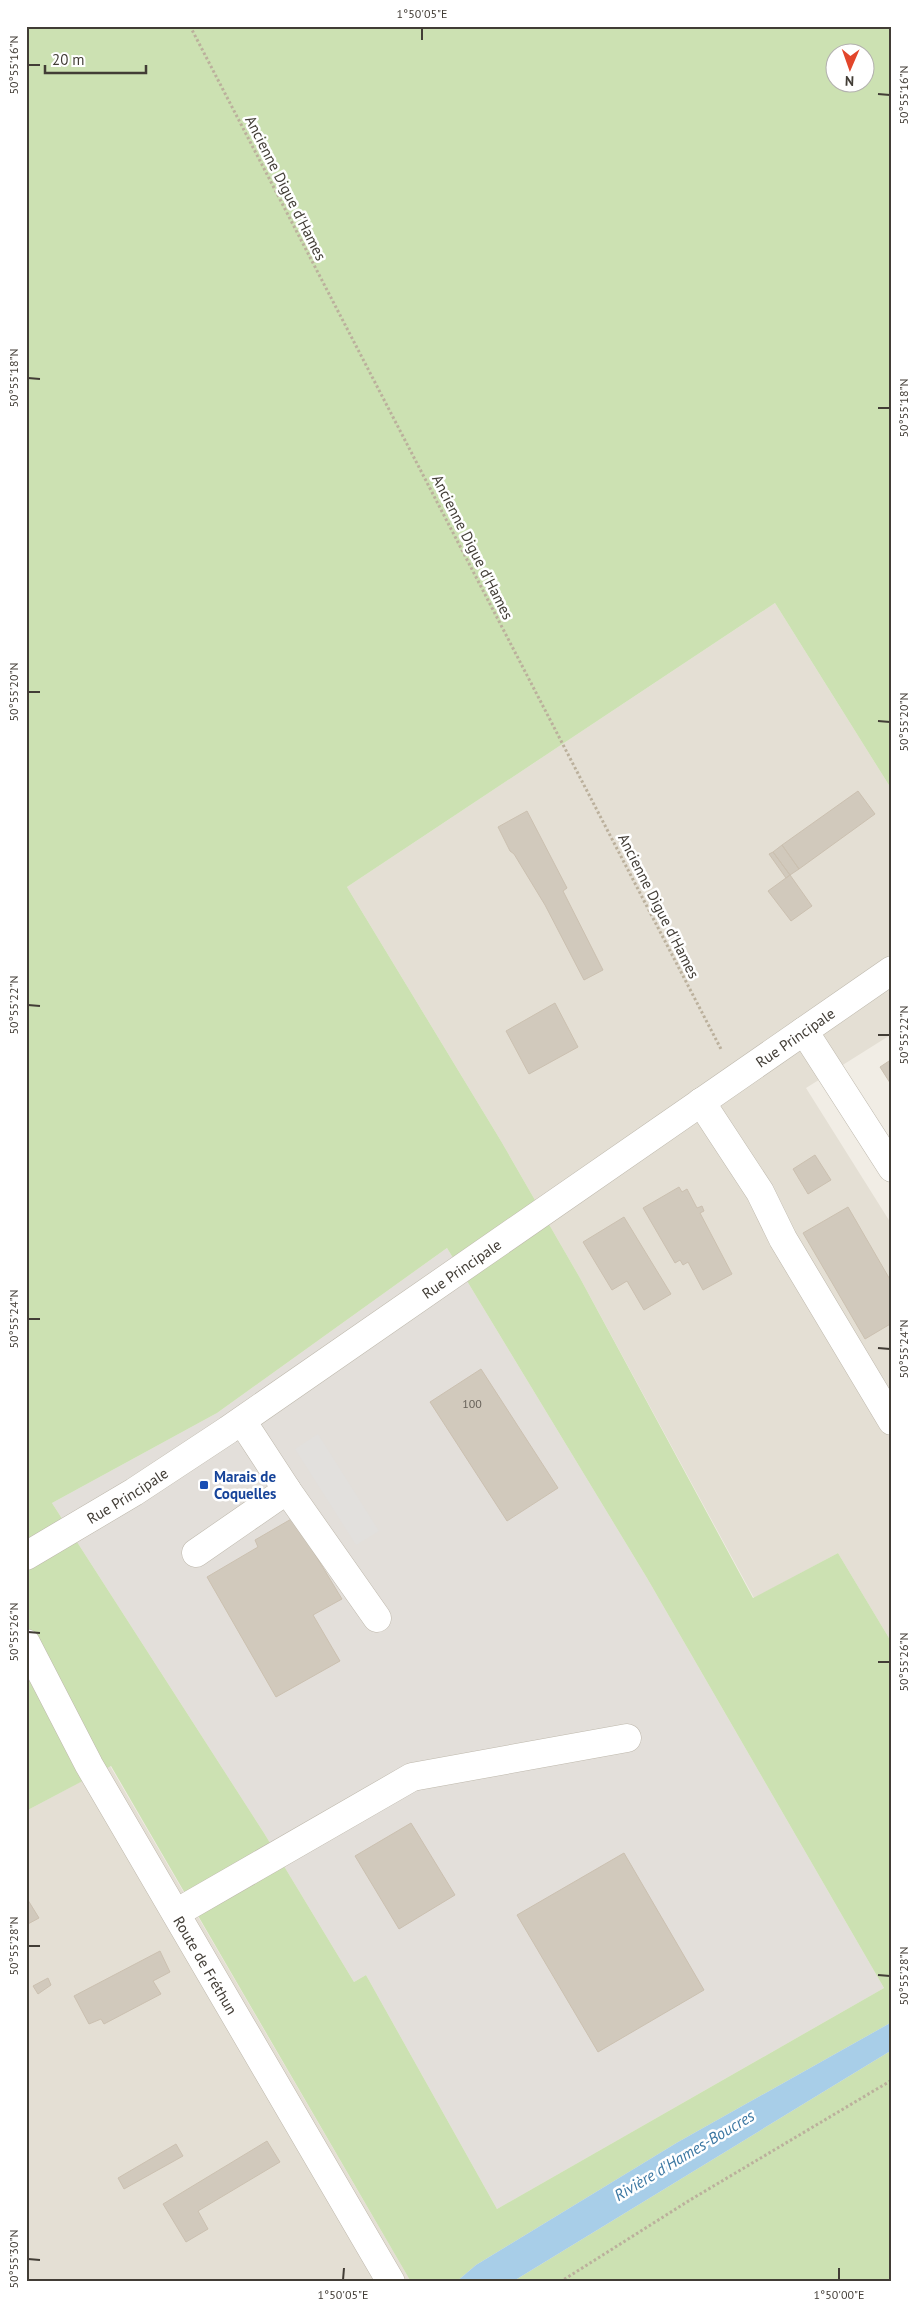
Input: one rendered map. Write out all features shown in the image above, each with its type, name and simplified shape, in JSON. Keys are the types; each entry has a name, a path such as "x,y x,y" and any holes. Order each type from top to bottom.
{"street":[{"name":"Rue Principale","path":"26,1556 134,1492 242,1421 892,970"},
{"path":"804,1031 892,1168"},
{"path":"701,1102 760,1192 782,1239 892,1421"},
{"path":"242,1421 287,1490 377,1618"},
{"path":"196,1553 287,1490"},
{"name":"Route de Fréthun","path":"26,1644 89,1765 391,2282"},
{"path":"176,1913 412,1777 628,1738"}],"path":[{"name":"Ancienne Digue d'Hames","path":"190,26 736,1078"},
{"path":"560,2282 690,2200 892,2080"}],"shaded area":[{"path":"775,603 892,790 892,1034 806,1088 892,1225 892,1643 838,1553 754,1598 580,1278 501,1141 347,887"},
{"path":"447,1248 647,1578 884,1988 497,2209 366,1975 354,1982 264,1833 52,1503 217,1413"},
{"path":"318,1434 379,1531 356,1545 295,1449"},
{"path":"110,1766 411,2282 26,2282 26,1811"}],"green space":[{"path":"26,26 892,26 892,790 775,603 347,887 501,1141 580,1278 753,1598 838,1553 892,1643 892,2022 678,2142 476,2265 456,2282 411,2282 111,1766 26,1811","holes":["447,1248 647,1578 884,1988 497,2209 366,1975 354,1982 264,1833 52,1503 217,1413"]},
{"path":"892,2050 892,2282 512,2282"}],"water":[{"name":"Rivière d'Hames-Boucres","path":"892,2022 892,2050 512,2282 456,2282 476,2265 678,2142"}],"building":[{"path":"858,791 875,814 799,869 782,845"},
{"path":"527,811 567,888 563,891 603,970 584,980 545,905 514,854 510,851 498,827"},
{"path":"782,845 799,869 790,875 773,852"},
{"path":"773,852 790,875 786,878 769,854"},
{"path":"790,875 812,906 791,921 768,891"},
{"path":"555,1003 578,1047 529,1074 506,1031"},
{"path":"892,1059 892,1086 880,1067"},
{"path":"815,1155 831,1180 808,1194 793,1169"},
{"path":"679,1187 682,1192 687,1189 697,1208 702,1206 704,1211 700,1213 732,1274 703,1290 688,1262 683,1265 680,1260 675,1263 643,1208"},
{"path":"848,1207 892,1283 892,1323 865,1339 803,1233"},
{"path":"624,1217 671,1294 644,1310 627,1281 612,1290 583,1242"},
{"path":"481,1369 558,1488 507,1521 430,1402"},
{"path":"293,1518 342,1599 313,1615 340,1661 276,1697 207,1577 258,1547 255,1540"},
{"path":"411,1823 455,1895 399,1929 355,1856"},
{"path":"624,1853 704,1990 598,2052 517,1915"},
{"path":"26,1897 39,1918 26,1925"},
{"path":"160,1951 170,1972 153,1981 161,1994 104,2024 101,2019 89,2024 74,1996"},
{"path":"48,1978 51,1985 38,1994 33,1986"},
{"path":"267,2141 280,2162 198,2211 208,2229 186,2242 163,2204"},
{"path":"176,2144 183,2156 124,2189 118,2178"}],"place":[{"name":"Marais de Coquelles","path":"204,1485"}]}
